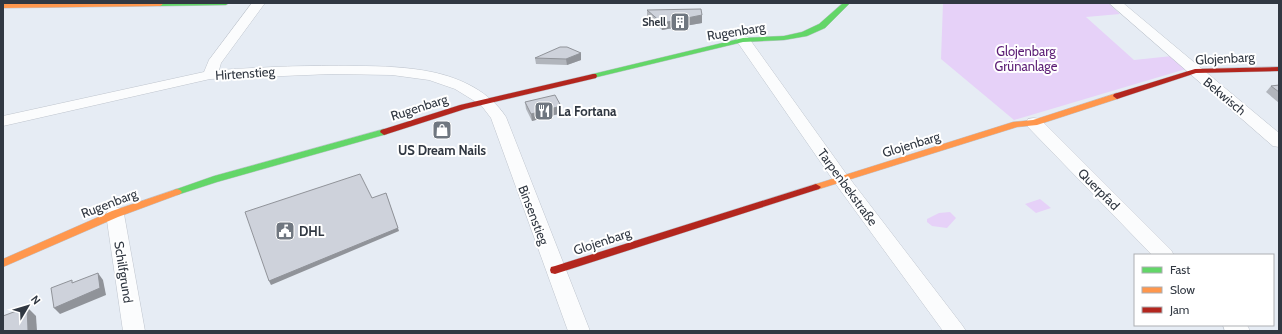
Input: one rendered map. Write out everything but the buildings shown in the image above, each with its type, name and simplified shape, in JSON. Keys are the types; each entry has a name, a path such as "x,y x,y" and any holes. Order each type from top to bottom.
{"street":[{"path":"3,6 226,3"},
{"path":"210,75 214,63 259,3"},
{"name":"Rugenbarg","path":"3,263 115,214 214,178 326,149 463,107 744,40 772,38 807,32 822,26 847,3"},
{"name":"Bekwisch","path":"1115,3 1279,142"},
{"name":"Tarpenbekstraße","path":"744,40 841,179 955,331"},
{"name":"Glojenbarg","path":"555,270 1016,124 1034,123 1195,70 1279,69"},
{"name":"Hirtenstieg","path":"3,121 210,75 274,71 392,71 431,76 460,86 486,102"},
{"name":"Binsenstieg","path":"486,102 498,117 579,331"},
{"name":"Querpfad","path":"1034,123 1163,254"},
{"name":"Schilfgrund","path":"115,214 134,331"}],"green space":[{"name":"Glojenbarg Grünanlage","path":"943,3 1108,3 1120,14 1086,17 1134,60 1172,56 1186,69 1014,120 941,59"},
{"path":"1040,199 1051,208 1036,213 1025,204"},
{"path":"950,212 956,218 947,228 932,226 927,222 927,219 939,213"}],"traffic: fast":[{"path":"160,4 226,3"},
{"path":"593,76 743,40 784,38 804,34 822,26 847,3"},
{"path":"177,192 214,179 384,132"}],"traffic: slow":[{"path":"3,6 160,4"},
{"path":"816,187 1016,124 1034,123 1117,96"},
{"path":"3,263 115,214 177,192"}],"traffic: jam":[{"path":"1117,96 1195,71 1279,69"},
{"path":"384,132 463,107 593,76"},
{"path":"555,270 816,187"}],"place":[{"name":"Shell","path":"680,22"},
{"name":"La Fortana","path":"544,111"},
{"name":"US Dream Nails","path":"442,130"},
{"name":"DHL","path":"285,231"}]}
